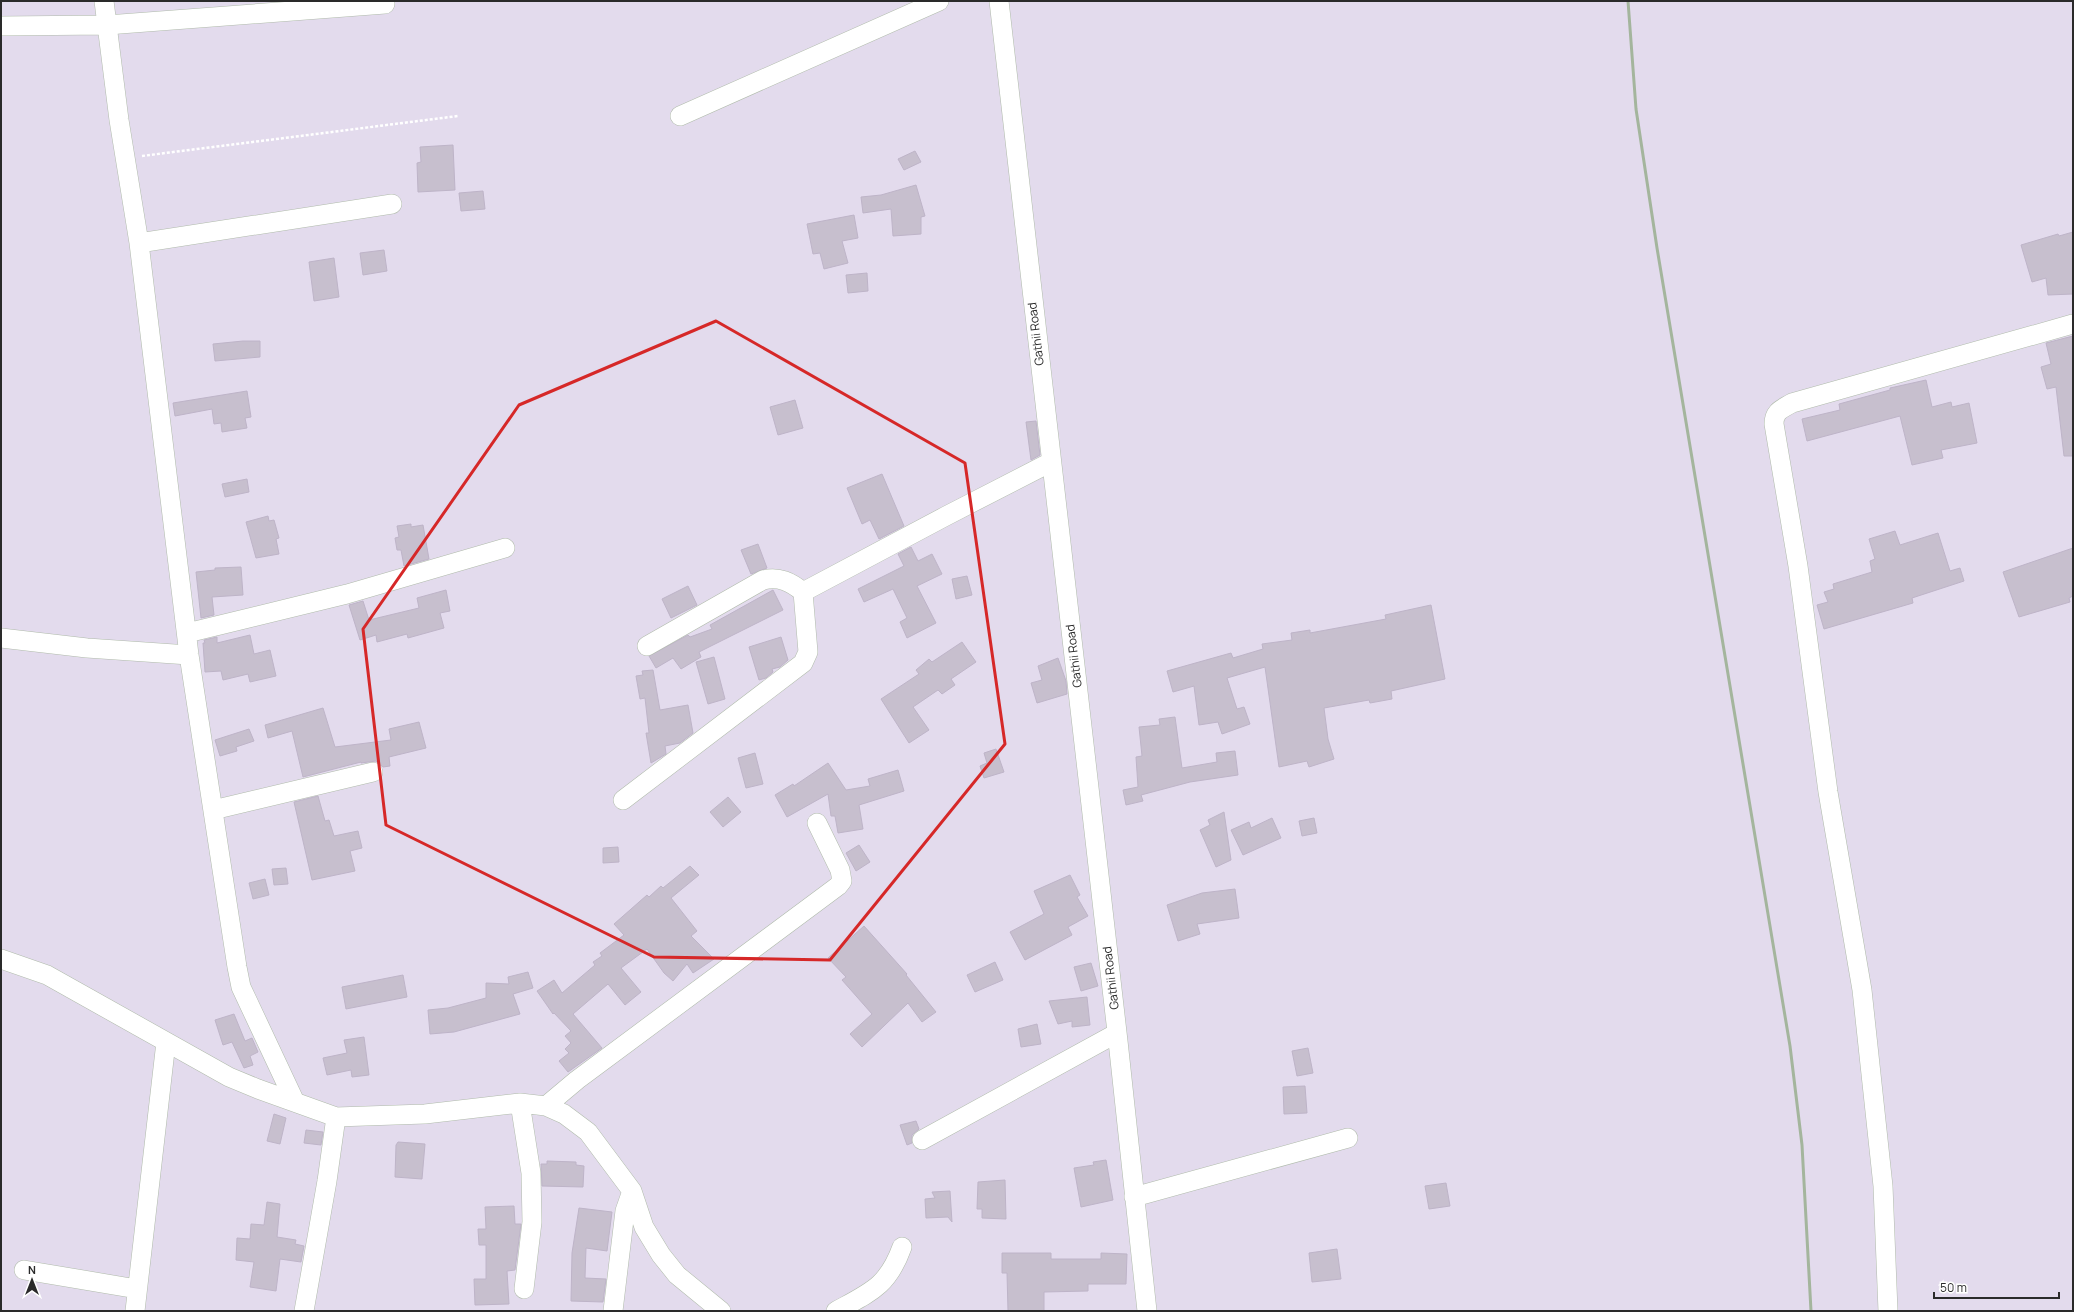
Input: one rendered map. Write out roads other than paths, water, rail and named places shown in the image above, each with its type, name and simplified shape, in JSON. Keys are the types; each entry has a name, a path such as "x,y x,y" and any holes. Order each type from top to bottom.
{"street":[{"path":"104,1 119,120 139,243 189,655 241,987 295,1102"},
{"path":"680,116 938,1"},
{"name":"Gathii Road","path":"999,1 1117,1033 1147,1311"},
{"path":"1,26 107,24 385,4"},
{"path":"139,243 392,204"},
{"path":"1888,1311 1883,1186 1862,990 1828,792 1798,566 1774,424 1774,416 1779,410 1792,403 2073,324"},
{"path":"803,592 1051,462"},
{"path":"187,634 347,594 505,548"},
{"path":"623,800 803,662 808,652 803,592 794,584 781,579 763,580 647,646"},
{"path":"1,638 87,648 189,655"},
{"path":"214,810 373,772"},
{"path":"546,1106 577,1080 838,886 842,881 840,870 817,823"},
{"path":"1,959 47,975 229,1077 336,1117 425,1114 520,1102 546,1106 564,1114 588,1132 632,1191 644,1227 661,1255 677,1275 721,1311"},
{"path":"922,1140 1117,1033"},
{"path":"135,1311 166,1042"},
{"path":"520,1102 531,1180 532,1222 524,1289"},
{"path":"304,1311 327,1181 336,1117"},
{"path":"1134,1197 1348,1138"},
{"path":"613,1311 625,1211 632,1191"},
{"path":"836,1311 872,1292 887,1278 896,1265 902,1246"},
{"path":"24,1270 137,1289"}],"railway":[{"path":"1628,1 1636,109 1657,248 1790,1046 1802,1145 1811,1311"}]}
